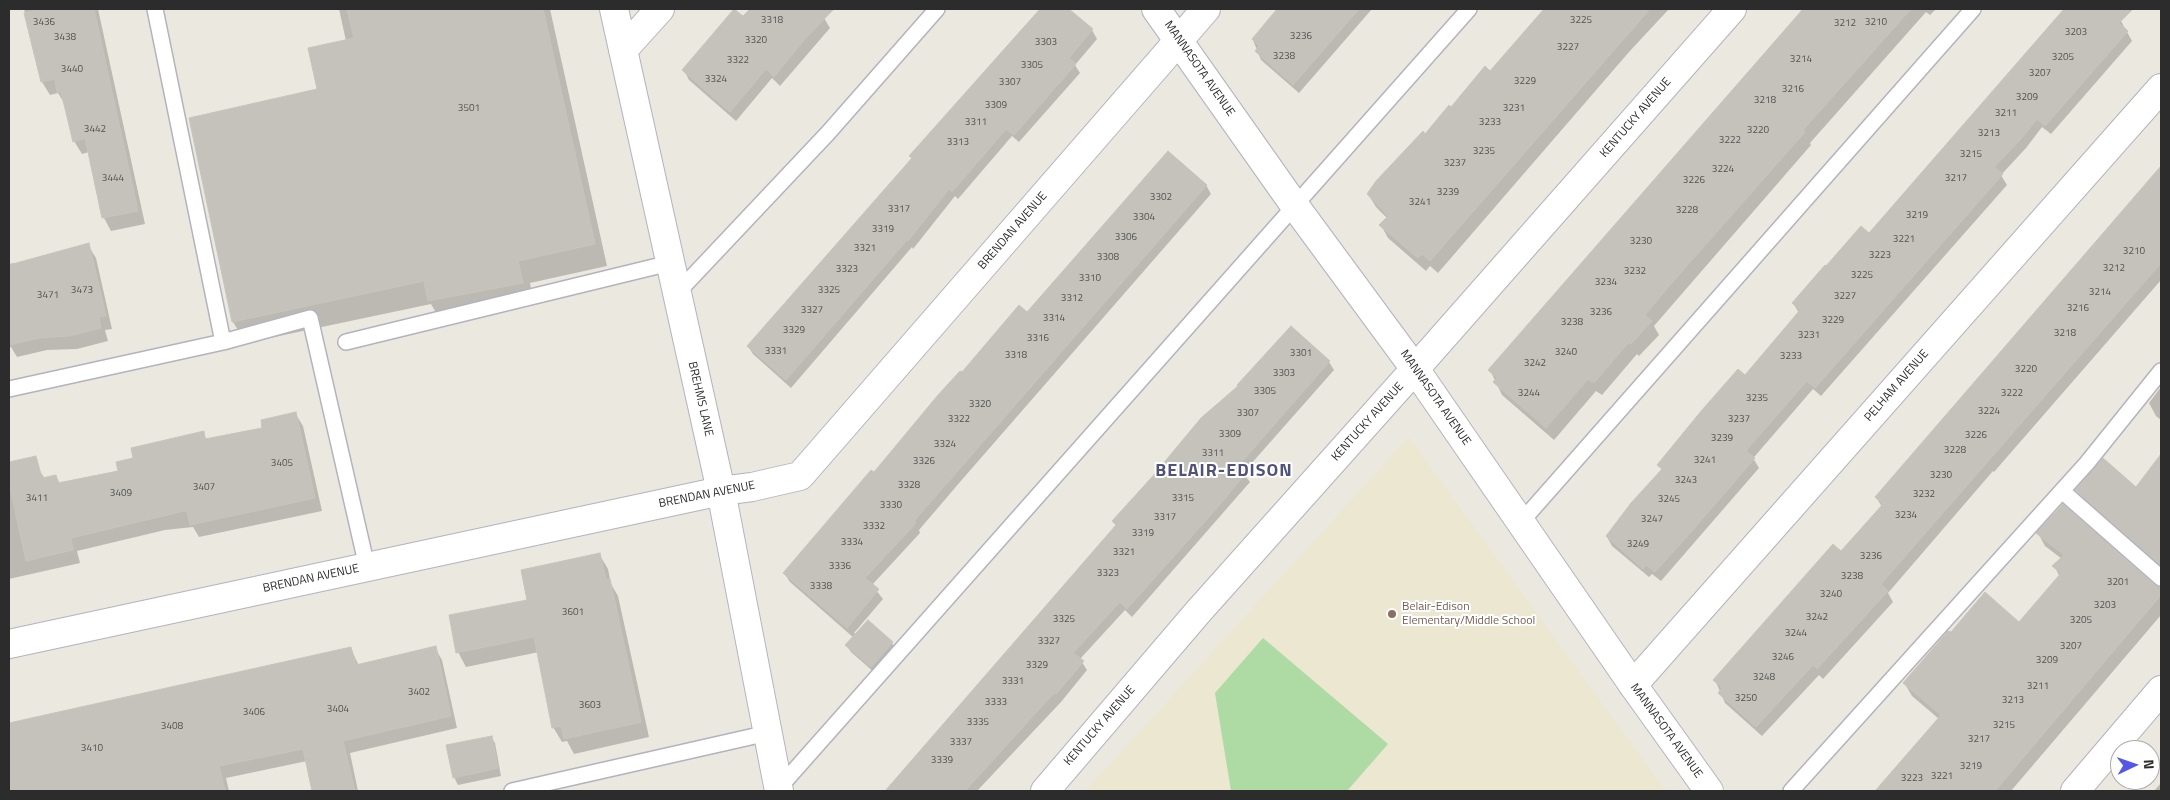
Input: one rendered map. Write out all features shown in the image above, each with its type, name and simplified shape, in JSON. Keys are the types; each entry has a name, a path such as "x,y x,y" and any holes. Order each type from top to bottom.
{"street":[{"name":"BREHMS LANE","path":"614,9 721,491 778,790"},
{"path":"623,50 660,9"},
{"name":"MANNASOTA AVENUE","path":"1156,9 1295,206 1415,369 1522,521 1633,685 1709,791"},
{"name":"BRENDAN AVENUE","path":"9,644 721,491 752,487 800,476 1206,9"},
{"name":"KENTUCKY AVENUE","path":"1044,791 1198,612 1732,9"},
{"name":"PELHAM AVENUE","path":"1633,685 2161,88"},
{"path":"2075,791 2161,690"}],"lane":[{"path":"155,9 223,342"},
{"path":"677,293 828,133 938,9"},
{"path":"778,790 1469,9"},
{"path":"1522,521 1973,9"},
{"path":"346,342 670,263"},
{"path":"9,389 223,342 310,318 367,567"},
{"path":"1791,791 2087,463 2161,371"},
{"path":"2062,491 2161,578"},
{"path":"512,791 768,733"}],"shaded area":[{"name":"Belair-Edison Elementary/Middle School","path":"1409,437 1666,791 1085,791"}],"green space":[{"path":"1263,638 1388,744 1347,791 1231,791 1215,693"}],"building":[{"path":"40,9 94,9 138,211 102,218 85,138 73,142 61,92 57,93 55,79 41,82 24,13"},
{"path":"347,9 543,9 595,244 518,261 523,283 428,301 424,281 232,322 189,118 317,89 308,48 354,38"},
{"path":"734,9 743,16 750,9 834,9 805,39 774,77 766,69 730,112 682,70"},
{"path":"1040,9 1069,9 1093,29 1069,58 1076,64 1014,135 1006,129 952,192 949,189 908,241 786,380 747,346 912,158 909,156"},
{"path":"1277,9 1359,9 1293,85 1255,51 1259,46 1252,39"},
{"path":"1544,9 1650,9 1430,261 1422,254 1418,258 1379,225 1388,216 1367,194 1376,181 1423,131 1425,134 1449,105 1451,107 1485,66 1490,71"},
{"path":"1803,9 1911,9 1803,130 1805,132 1645,315 1652,321 1631,344 1629,342 1594,383 1588,379 1546,428 1493,382 1497,378 1488,370"},
{"path":"2064,9 2133,9 2119,23 2128,31 2045,126 2037,119 1994,167 2003,174 1815,388 1807,381 1750,446 1746,451 1755,458 1692,531 1655,572 1646,565 1643,569 1606,536 1631,503 1662,469 1657,465 1738,369 1745,375 1800,310 1792,303 1825,265 1861,226 1869,233"},
{"path":"1168,151 1207,185 914,521 916,523 865,578 879,589 847,628 783,573 871,470 874,472 938,395 960,371 962,372 1019,305 1027,312"},
{"path":"2161,166 2161,263 1881,584 1888,591 1817,669 1813,665 1756,727 1718,693 1722,688 1713,680 1833,544 1841,551 1883,504 1875,497"},
{"path":"89,243 106,316 99,317 101,328 69,336 39,338 9,345 9,265"},
{"path":"1291,326 1330,361 1238,466 1246,473 1217,508 1127,609 1120,602 1073,653 1084,661 1056,694 1054,693 965,791 885,791 1116,525 1112,521 1201,418 1238,386"},
{"path":"296,412 315,498 190,525 187,511 184,511 71,538 73,550 26,561 9,483 9,462 36,456 42,478 56,475 58,483 118,471 116,462 133,458 131,448 204,431 205,439 262,428 261,420"},
{"path":"2161,454 2161,566 2075,490 2103,458 2136,487"},
{"path":"2063,504 2155,585 2161,587 2161,595 1995,791 1875,791 1941,715 1903,683 1948,631 1951,632 1985,592 2019,622 2061,573 2052,566 2064,555 2036,533"},
{"path":"600,553 606,580 610,579 641,722 564,739 561,726 552,728 534,637 456,653 449,615 527,600 521,570"},
{"path":"868,620 893,642 871,667 845,645"},
{"path":"436,646 451,716 343,741 355,791 312,791 303,749 219,766 225,791 9,791 9,723 351,647 356,665"},
{"path":"492,736 498,768 453,778 446,745"}],"place":[{"name":"Belair-Edison Elementary/Middle School","path":"1392,614"}],"district":[{"name":"BELAIR-EDISON","path":"1224,472"}]}
